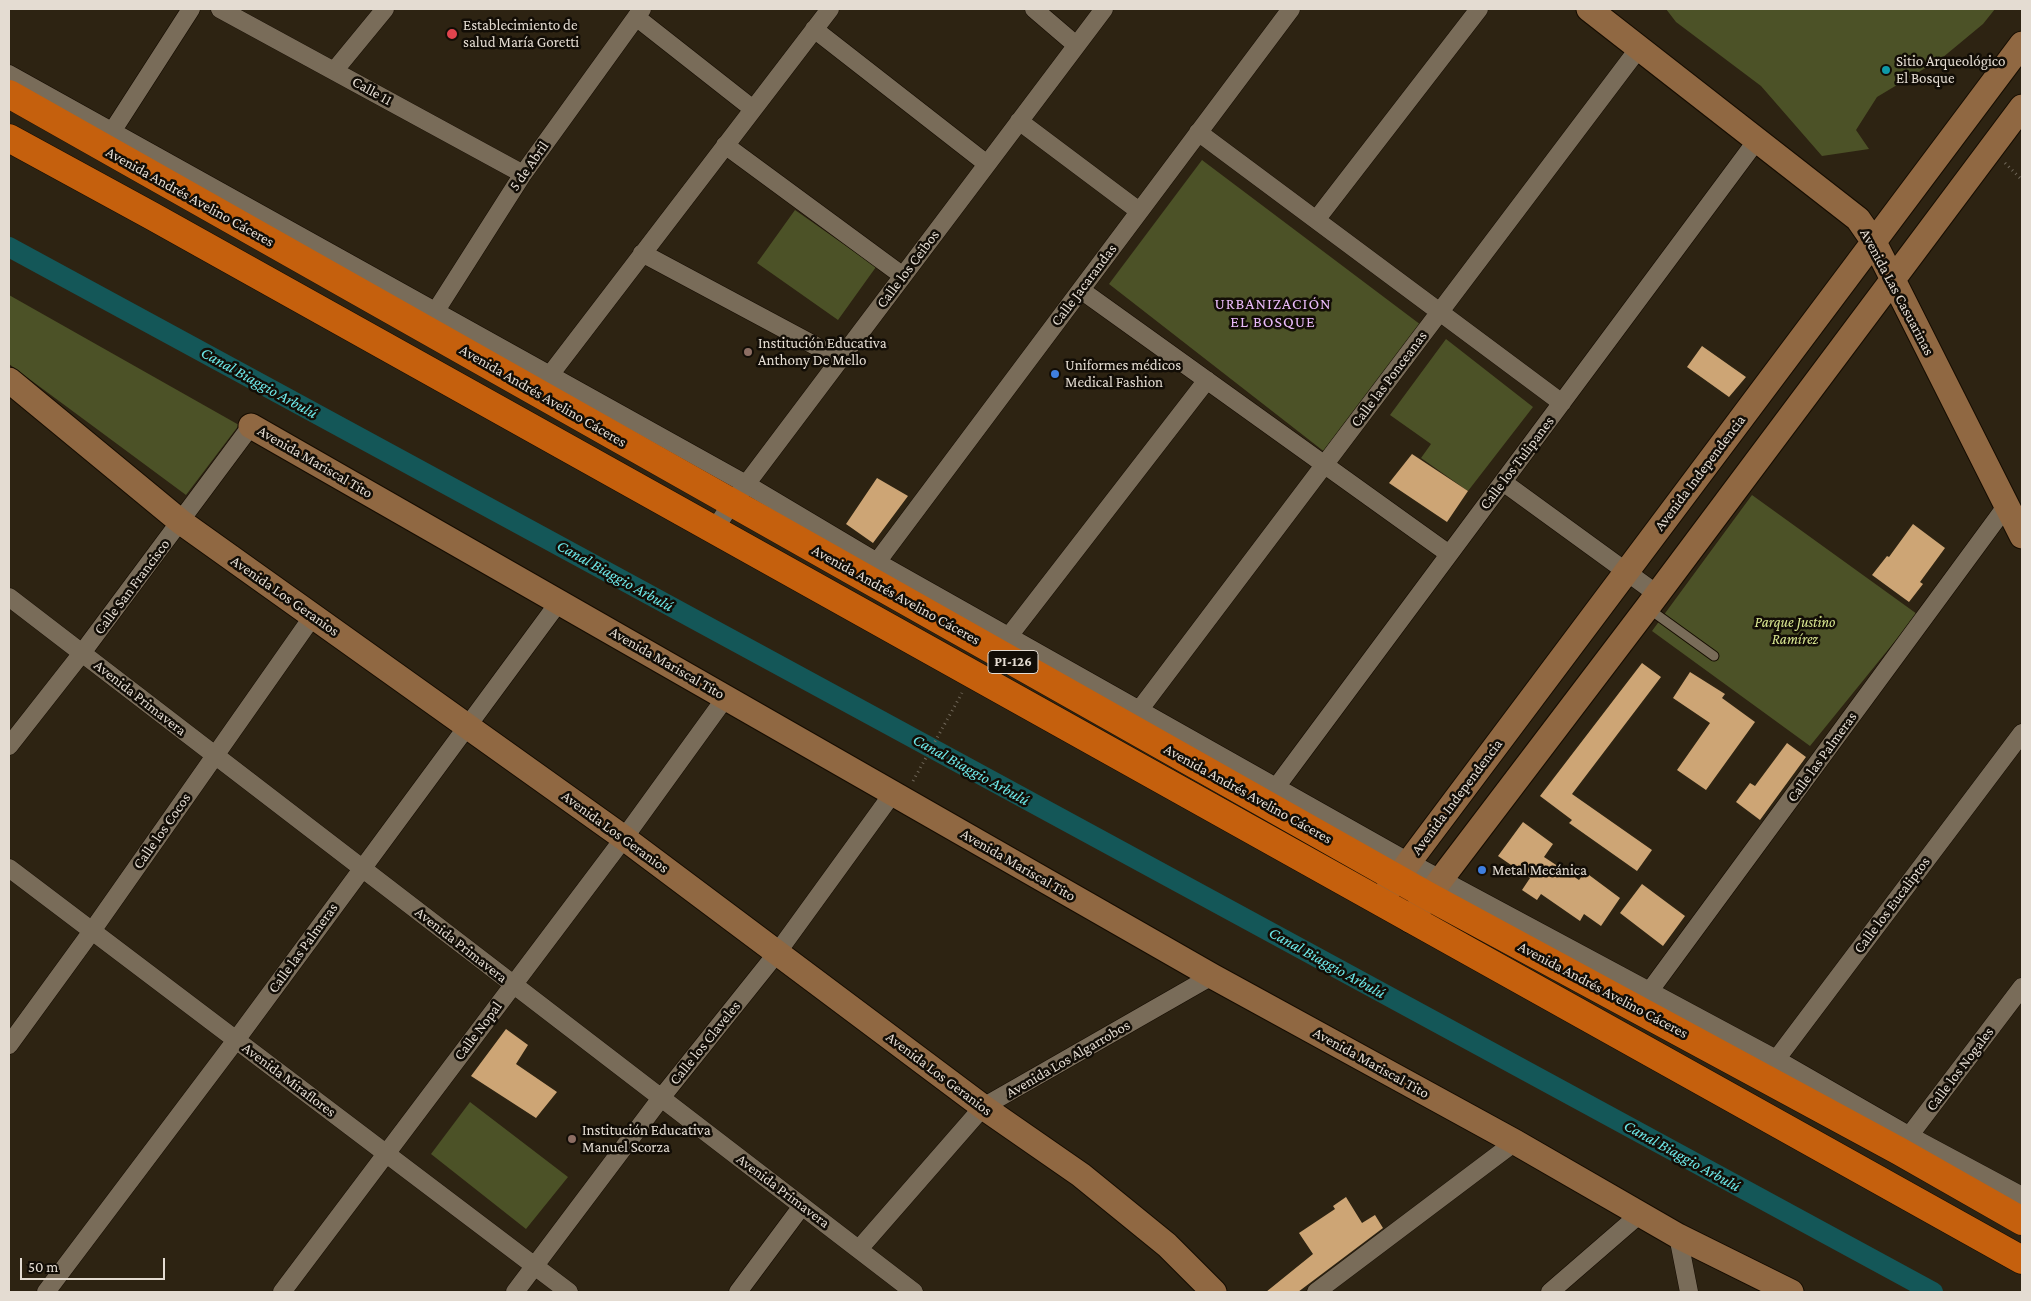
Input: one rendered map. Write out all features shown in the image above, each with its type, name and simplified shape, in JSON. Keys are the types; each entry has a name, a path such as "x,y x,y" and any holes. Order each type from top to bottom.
{"highway":[{"name":"Avenida Andrés Avelino Cáceres","path":"9,94 107,139 739,493 1435,888 1770,1068 1904,1143 2022,1220"},
{"name":"Avenida Andrés Avelino Cáceres","path":"9,138 2022,1260"}],"street":[{"path":"107,139 191,9"},
{"name":"Calle 11","path":"220,9 523,174"},
{"path":"334,71 385,9"},
{"path":"543,384 830,9"},
{"path":"1034,9 1076,45"},
{"name":"Calle los Ceibos","path":"714,530 739,493 1104,9"},
{"name":"Calle Jacarandas","path":"877,562 1291,9"},
{"path":"1316,220 1479,9"},
{"name":"Avenida Las Casuarinas","path":"1589,9 1858,219 1874,242 2022,536"},
{"path":"639,13 753,109"},
{"name":"5 de Abril","path":"430,320 523,174 639,13"},
{"path":"814,29 987,164"},
{"name":"Avenida Independencia","path":"1379,902 2022,44"},
{"name":"Calle las Ponceanas","path":"1140,709 1639,48"},
{"name":"Avenida Andrés Avelino Cáceres","path":"9,74 107,139"},
{"path":"1410,920 1652,601 2022,106"},
{"path":"1019,121 1139,211"},
{"path":"1198,132 1562,403"},
{"name":"Calle los Tulipanes","path":"1277,786 1757,140"},
{"path":"725,145 902,276"},
{"path":"642,254 840,359"},
{"path":"1081,290 1449,554"},
{"path":"1009,636 1207,380"},
{"name":"Avenida Los Geranios","path":"10,383 180,522 624,838 983,1107 1081,1175 1167,1245 1214,1292"},
{"name":"Calle San Francisco","path":"9,746 82,653 251,426"},
{"name":"Avenida Mariscal Tito","path":"251,426 1212,976 1515,1142 1678,1236 1792,1292"},
{"path":"1502,482 1626,571 1652,601"},
{"name":"Avenida Andrés Avelino Cáceres","path":"739,493 877,562 1277,786 1403,870"},
{"name":"Calle las Palmeras","path":"1643,1000 2007,505"},
{"name":"Avenida Primavera","path":"9,597 914,1292"},
{"name":"Calle las Palmeras","path":"46,1292 236,1040 559,602"},
{"name":"Calle los Cocos","path":"9,1045 92,931 313,616"},
{"name":"Calle Nopal","path":"282,1292 624,838 726,697"},
{"name":"Calle los Eucaliptos","path":"1770,1068 2022,733"},
{"name":"Calle los Claveles","path":"515,1292 661,1098 777,953 893,793"},
{"name":"Avenida Miraflores","path":"9,868 569,1292"},
{"name":"Avenida Los Algarrobos","path":"859,1249 983,1107 1212,976"},
{"name":"Calle los Nogales","path":"1904,1143 2022,987"},
{"path":"1316,1292 1515,1142"},
{"name":"Avenida Andrés Avelino Cáceres","path":"1904,1143 2022,1196"},
{"path":"738,1292 802,1206"},
{"path":"1550,1292 1640,1214"},
{"path":"1678,1236 1689,1292"}],"lane":[{"path":"1652,601 1714,656"}],"path":[{"path":"918,773 972,674"}],"green space":[{"path":"1666,9 1995,9 1983,24 1942,58 1877,97 1856,130 1869,149 1822,156 1761,86 1676,22"},
{"path":"1202,160 1425,328 1326,453 1109,284"},
{"path":"795,210 876,267 838,320 757,263"},
{"path":"9,295 239,425 186,495 9,364"},
{"path":"1446,339 1533,407 1468,491 1421,458 1431,444 1390,415"},
{"name":"Parque Justino Ramírez","path":"1752,495 1917,614 1810,746 1652,631"},
{"path":"470,1102 568,1177 526,1229 431,1154"}],"building":[{"path":"1702,346 1746,377 1729,397 1687,367"},
{"path":"1412,454 1468,491 1447,522 1389,483"},
{"path":"877,478 908,496 873,543 846,524"},
{"path":"1913,524 1945,548 1920,582 1923,584 1909,602 1872,575 1887,556 1889,557"},
{"path":"1642,663 1661,677 1572,794 1652,850 1637,871 1569,823 1572,820 1540,796"},
{"path":"1690,672 1725,694 1722,698 1755,722 1706,790 1677,770 1710,723 1673,698"},
{"path":"1787,743 1806,757 1760,820 1736,802 1750,783 1755,786"},
{"path":"1523,822 1553,844 1544,857 1579,880 1585,872 1620,898 1601,926 1584,914 1580,921 1541,894 1537,900 1522,890 1530,878 1498,856"},
{"path":"1642,884 1685,916 1663,946 1620,913"},
{"path":"506,1029 528,1045 516,1064 557,1092 536,1118 471,1076"},
{"path":"1346,1197 1362,1223 1375,1215 1383,1228 1298,1292 1266,1292 1313,1254 1299,1233 1335,1209 1333,1206"}],"waterway":[{"name":"Canal Biaggio Arbulú","path":"9,247 1933,1292"}],"place":[{"name":"Establecimiento de salud María Goretti","path":"452,34"},
{"name":"Sitio Arqueológico El Bosque","path":"1886,70"},
{"name":"Institución Educativa Anthony De Mello","path":"748,352"},
{"name":"Uniformes médicos Medical Fashion","path":"1055,374"},
{"name":"Metal Mecánica","path":"1482,870"},
{"name":"Institución Educativa Manuel Scorza","path":"572,1139"}],"district":[{"name":"URBANIZACIÓN EL BOSQUE","path":"1273,313"}]}
